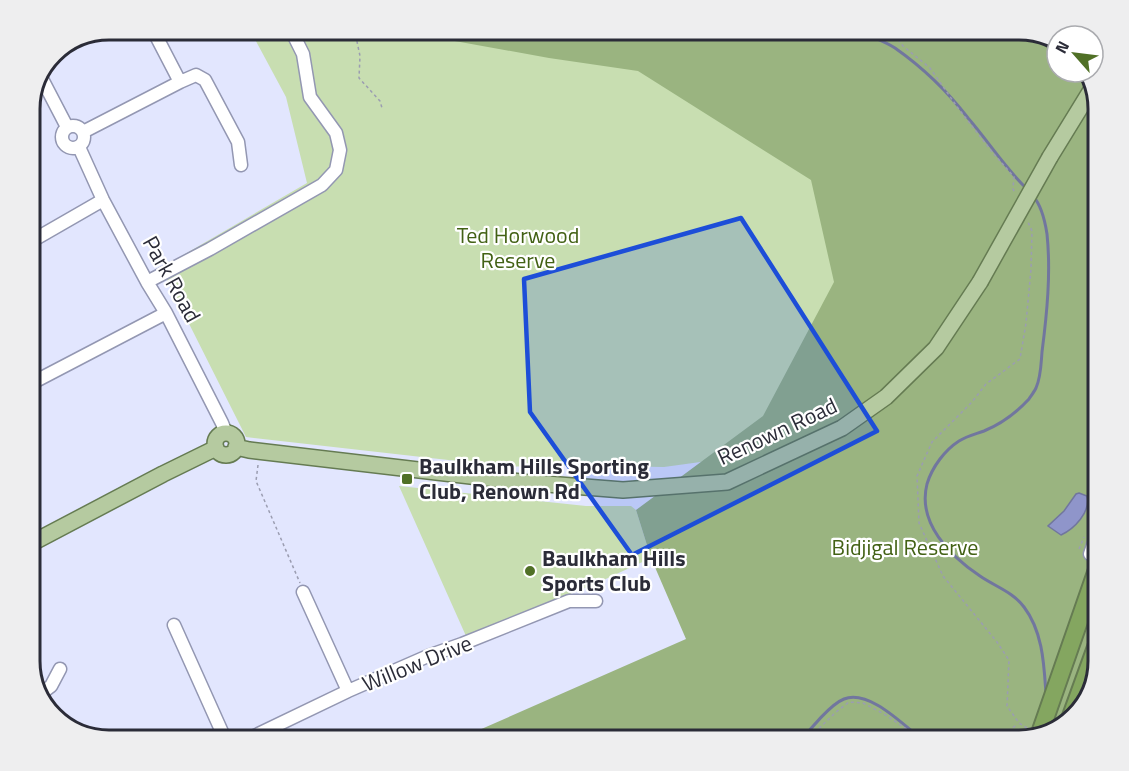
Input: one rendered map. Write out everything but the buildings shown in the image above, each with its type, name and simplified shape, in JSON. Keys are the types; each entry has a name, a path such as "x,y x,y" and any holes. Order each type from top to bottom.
{"highway":[{"path":"1034,729 1083,611 1088,587"},
{"path":"1077,700 1087,671"}],"main road":[{"name":"Renown Road","path":"236,447 521,482 623,490 727,482 842,428 886,397 936,348 980,282 1050,157 1087,97"},
{"path":"226,433 234,437 236,447 232,453 225,454 221,453 215,444 217,437 226,433"},
{"path":"41,537 216,448"}],"street":[{"path":"158,40 180,82"},
{"path":"147,282 322,185 336,170 340,150 336,133 310,97 303,54 296,40"},
{"path":"83,132 196,75 206,80 238,142 241,165"},
{"path":"44,90 68,127"},
{"path":"75,126 83,132 83,142 79,147 68,147 63,143 63,132 68,127 75,126"},
{"name":"Park Road","path":"79,147 103,200 166,313 226,433"},
{"path":"41,236 103,200"},
{"path":"41,378 166,313"},
{"path":"303,592 348,691"},
{"name":"Willow Drive","path":"267,730 348,691 568,602 596,601"},
{"path":"174,625 221,730"},
{"path":"47,690 51,687 60,669"}],"path":[{"path":"357,40 360,56 359,78 380,101 382,108"},
{"path":"898,40 930,68 965,117 1014,177 1013,189 1018,199"},
{"path":"1027,220 1032,231 1031,269 1020,359 986,384 972,402 932,442 917,476 919,523 944,576 1009,660 1007,706 1019,723 1030,730"},
{"path":"258,464 256,481 303,592"},
{"path":"817,730 849,702 863,703 908,730"},
{"path":"1009,730 1019,723"}],"highlighted area":[{"path":"741,218 877,431 632,555 530,412 524,279"}],"green space":[{"name":"Ted Horwood Reserve","path":"255,40 674,40 829,137 852,239 794,437 715,460 664,467 540,465 510,467 246,437 161,268 307,183 286,97"},
{"name":"Bidjigal Reserve","path":"449,40 1020,40 1045,46 1045,84 1083,84 1088,100 1088,662 1085,684 1077,700 1058,719 1029,730 479,730 686,639 651,558 636,510 763,416 834,282 811,180 638,71"},
{"name":"Baulkham Hills Sports Club","path":"399,486 586,506 631,506 636,510 651,558 595,584 466,636"}],"water":[{"path":"1079,493 1087,496 1088,502 1084,514 1071,529 1061,535 1048,526"}],"waterway":[{"path":"880,40 895,48 934,80 1027,189"},
{"path":"1033,196 1039,204 1044,219 1049,263 1047,308 1038,384 1029,399 1008,417 990,428 962,439 949,449 932,471 925,498 931,525 947,548 969,568 1015,597 1024,607 1039,638 1046,694"},
{"path":"810,730 833,706 844,699 854,697 876,704 910,730"},
{"path":"1052,715 1056,720"}],"place":[{"name":"Baulkham Hills Sporting Club, Renown Rd","path":"407,479"},
{"name":"Baulkham Hills Sports Club","path":"530,571"}]}
